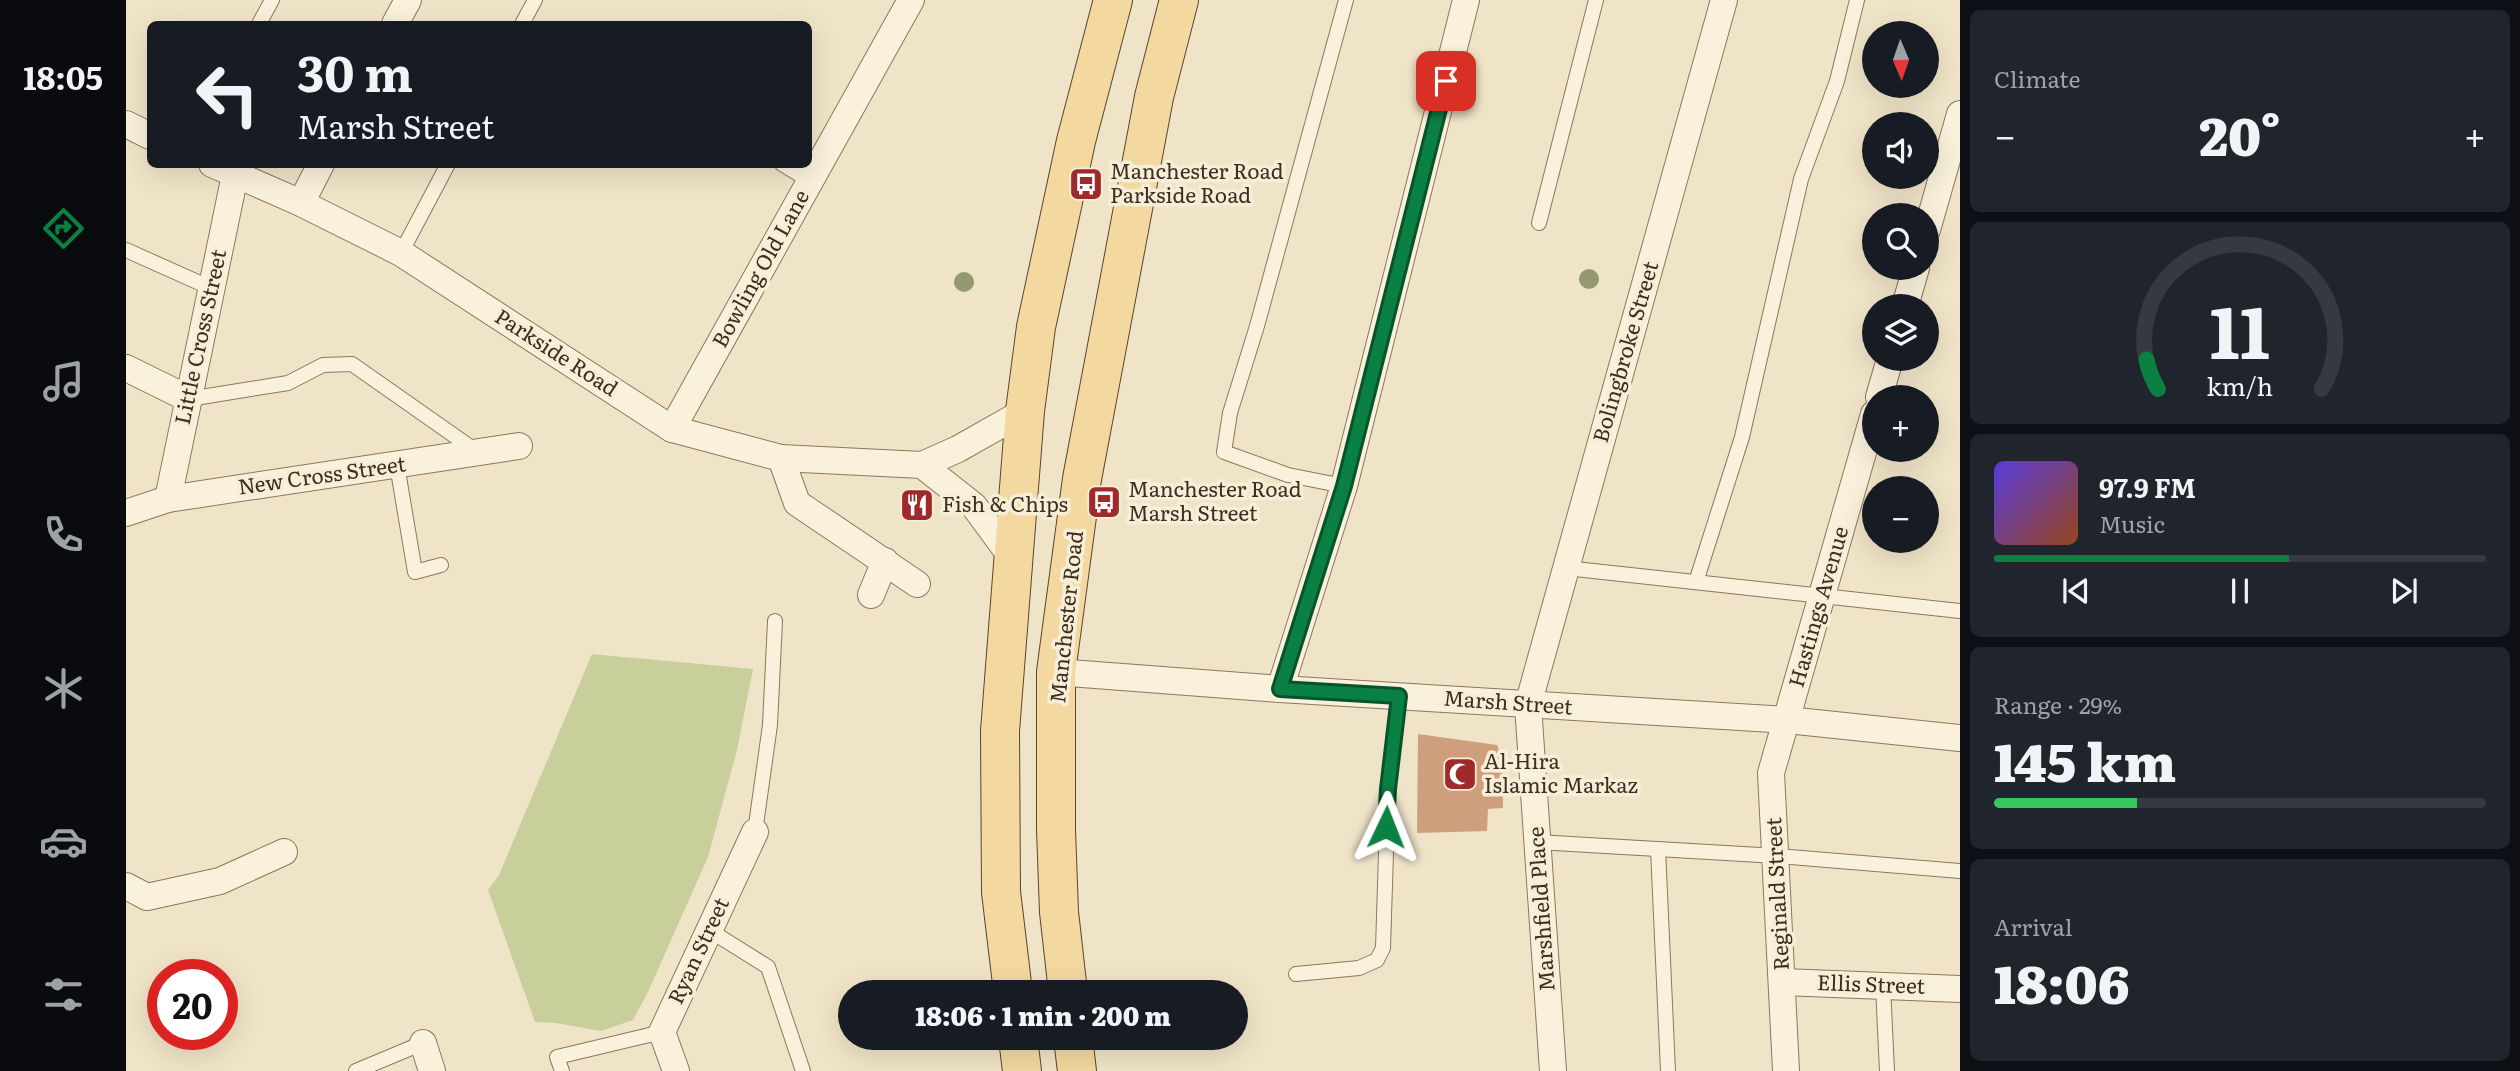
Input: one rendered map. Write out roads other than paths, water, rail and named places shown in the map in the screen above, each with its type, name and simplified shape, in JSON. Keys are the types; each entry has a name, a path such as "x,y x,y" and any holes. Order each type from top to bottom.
{"main road":[{"path":"1012,980 1001,892 1000,731 1025,411 1036,327 1076,141 1113,0"},
{"name":"Manchester Road","path":"1067,980 1059,912 1056,829 1056,672 1082,479 1154,97 1179,0"},
{"path":"1019,1050 1021,1071"},
{"path":"1074,1050 1077,1071"}],"street":[{"path":"397,21 408,0"},
{"name":"Bowling Old Lane","path":"672,429 911,0"},
{"path":"1280,689 1344,486 1466,0"},
{"name":"Bolingbroke Street","path":"1528,705 1724,0"},
{"path":"1935,203 1960,114"},
{"path":"126,124 147,134"},
{"path":"301,202 319,168"},
{"name":"Parkside Road","path":"223,170 301,202 401,253 672,429 781,457 922,465 958,449 1025,411"},
{"name":"Little Cross Street","path":"168,499 211,288 223,170"},
{"path":"126,368 188,398"},
{"name":"New Cross Street","path":"126,513 168,499 519,446"},
{"name":"Hastings Avenue","path":"1787,720 1862,456"},
{"path":"781,457 797,503 917,584"},
{"path":"922,465 974,506 1013,559"},
{"path":"871,595 885,561"},
{"name":"Marsh Street","path":"1056,672 1280,689 1787,720 1960,738"},
{"name":"Marshfield Place","path":"1528,705 1553,1071"},
{"name":"Reginald Street","path":"1786,1071 1771,773 1787,720"},
{"name":"Ryan Street","path":"676,1071 662,1032 755,832"},
{"path":"126,886 147,897 220,881 284,852"},
{"name":"Ellis Street","path":"1783,982 1960,989"},
{"path":"423,1043 432,1071"}],"lane":[{"path":"261,21 272,0"},
{"path":"524,21 534,0"},
{"path":"1344,486 1288,475 1224,452 1230,413 1346,0"},
{"path":"1539,223 1597,0"},
{"path":"1696,582 1742,437 1801,180 1837,80 1857,0"},
{"path":"401,253 445,168"},
{"path":"789,168 810,181"},
{"path":"126,250 211,288"},
{"path":"188,398 288,383 323,365 352,364 478,452"},
{"path":"397,465 415,572 441,565"},
{"path":"1566,568 1960,611"},
{"path":"755,832 770,725 775,621"},
{"path":"1296,974 1359,968 1377,960 1383,948 1388,789 1399,696"},
{"path":"1537,842 1777,856 1960,871"},
{"path":"1658,849 1668,1071"},
{"path":"709,930 768,967 803,1071"},
{"path":"1883,986 1887,1071"},
{"path":"562,1071 557,1057 662,1032"},
{"path":"356,1071 423,1043"}],"place":[{"name":"Manchester Road Parkside Road","path":"1086,184"},
{"name":"Manchester Road Marsh Street","path":"1104,502"},
{"name":"Fish & Chips","path":"917,505"},
{"name":"Al-Hira Islamic Markaz","path":"1460,774"}]}
